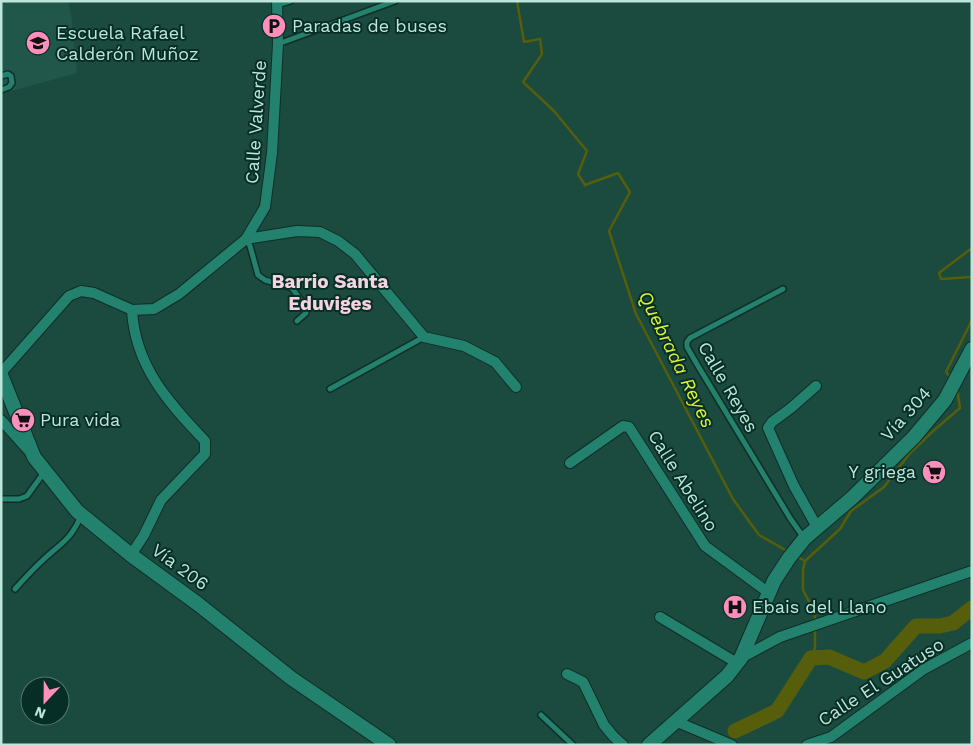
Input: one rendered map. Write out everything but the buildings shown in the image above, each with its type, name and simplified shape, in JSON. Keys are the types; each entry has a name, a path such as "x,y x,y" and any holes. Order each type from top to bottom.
{"main road":[{"name":"Vía 304","path":"649,745 727,676 739,661 774,581 789,558 804,538 853,497 914,437 945,400 972,349"},
{"name":"Vía 206","path":"1,374 34,457 82,515 291,678 389,745"}],"street":[{"name":"Calle Valverde","path":"1,374 69,296 81,291 94,293 132,310 154,309 179,294 246,239 265,207 272,153 278,44 277,3"},
{"path":"246,239 297,231 320,232 338,241 355,254 424,337 464,346 495,362 516,388"},
{"path":"131,555 144,535 161,500 205,454 205,441 176,410 143,361 133,329 132,310"},
{"path":"816,386 772,422 768,428 794,486 817,527"},
{"path":"2,423 34,457"},
{"name":"Calle Abelino","path":"570,463 623,426 630,427 705,546 769,593"},
{"path":"660,617 739,661 780,637 972,571"},
{"name":"Calle El Guatuso","path":"807,745 832,741 924,669 972,643"},
{"path":"567,674 583,682 604,725 624,745"},
{"path":"675,721 732,745"}],"lane":[{"path":"277,3 290,1"},
{"path":"278,44 394,1"},
{"path":"1,76 8,74 11,76 12,83 10,87 1,90"},
{"path":"246,239 250,246 258,275 265,280 292,288 305,306 306,313 298,321"},
{"name":"Calle Reyes","path":"783,289 690,338 686,342 687,348 804,538"},
{"path":"330,388 424,337"},
{"path":"1,499 19,500 27,496 45,471"},
{"path":"15,589 43,560 71,536 82,515"},
{"path":"541,715 573,745"}],"shaded area":[{"name":"Escuela Rafael Calderón Muñoz","path":"1,1 68,1 77,73 1,94"}],"waterway":[{"name":"Quebrada Reyes","path":"517,1 524,42 540,39 542,54 523,82 554,111 587,151 578,174 585,185 618,173 630,192 609,231 636,314 733,499 759,535 789,552"},
{"path":"972,248 939,273 941,279 972,277"},
{"path":"951,378 946,372 972,320"},
{"path":"815,621 815,613 803,590 805,561 840,529 851,511 884,487 910,453 960,408 957,389"},
{"name":"Quebrada Reyes","path":"796,556 805,561"},
{"path":"735,731 777,711 811,658 829,657 864,672 885,661 916,626 940,626 953,623 972,608"},
{"path":"811,658 815,648 815,629"}],"place":[{"name":"Paradas de buses","path":"274,26"},
{"name":"Escuela Rafael Calderón Muñoz","path":"38,43"},
{"name":"Pura vida","path":"23,420"},
{"name":"Y griega","path":"934,472"},
{"name":"Ebais del Llano","path":"735,607"}],"district":[{"name":"Barrio Santa Eduviges","path":"330,292"}]}
